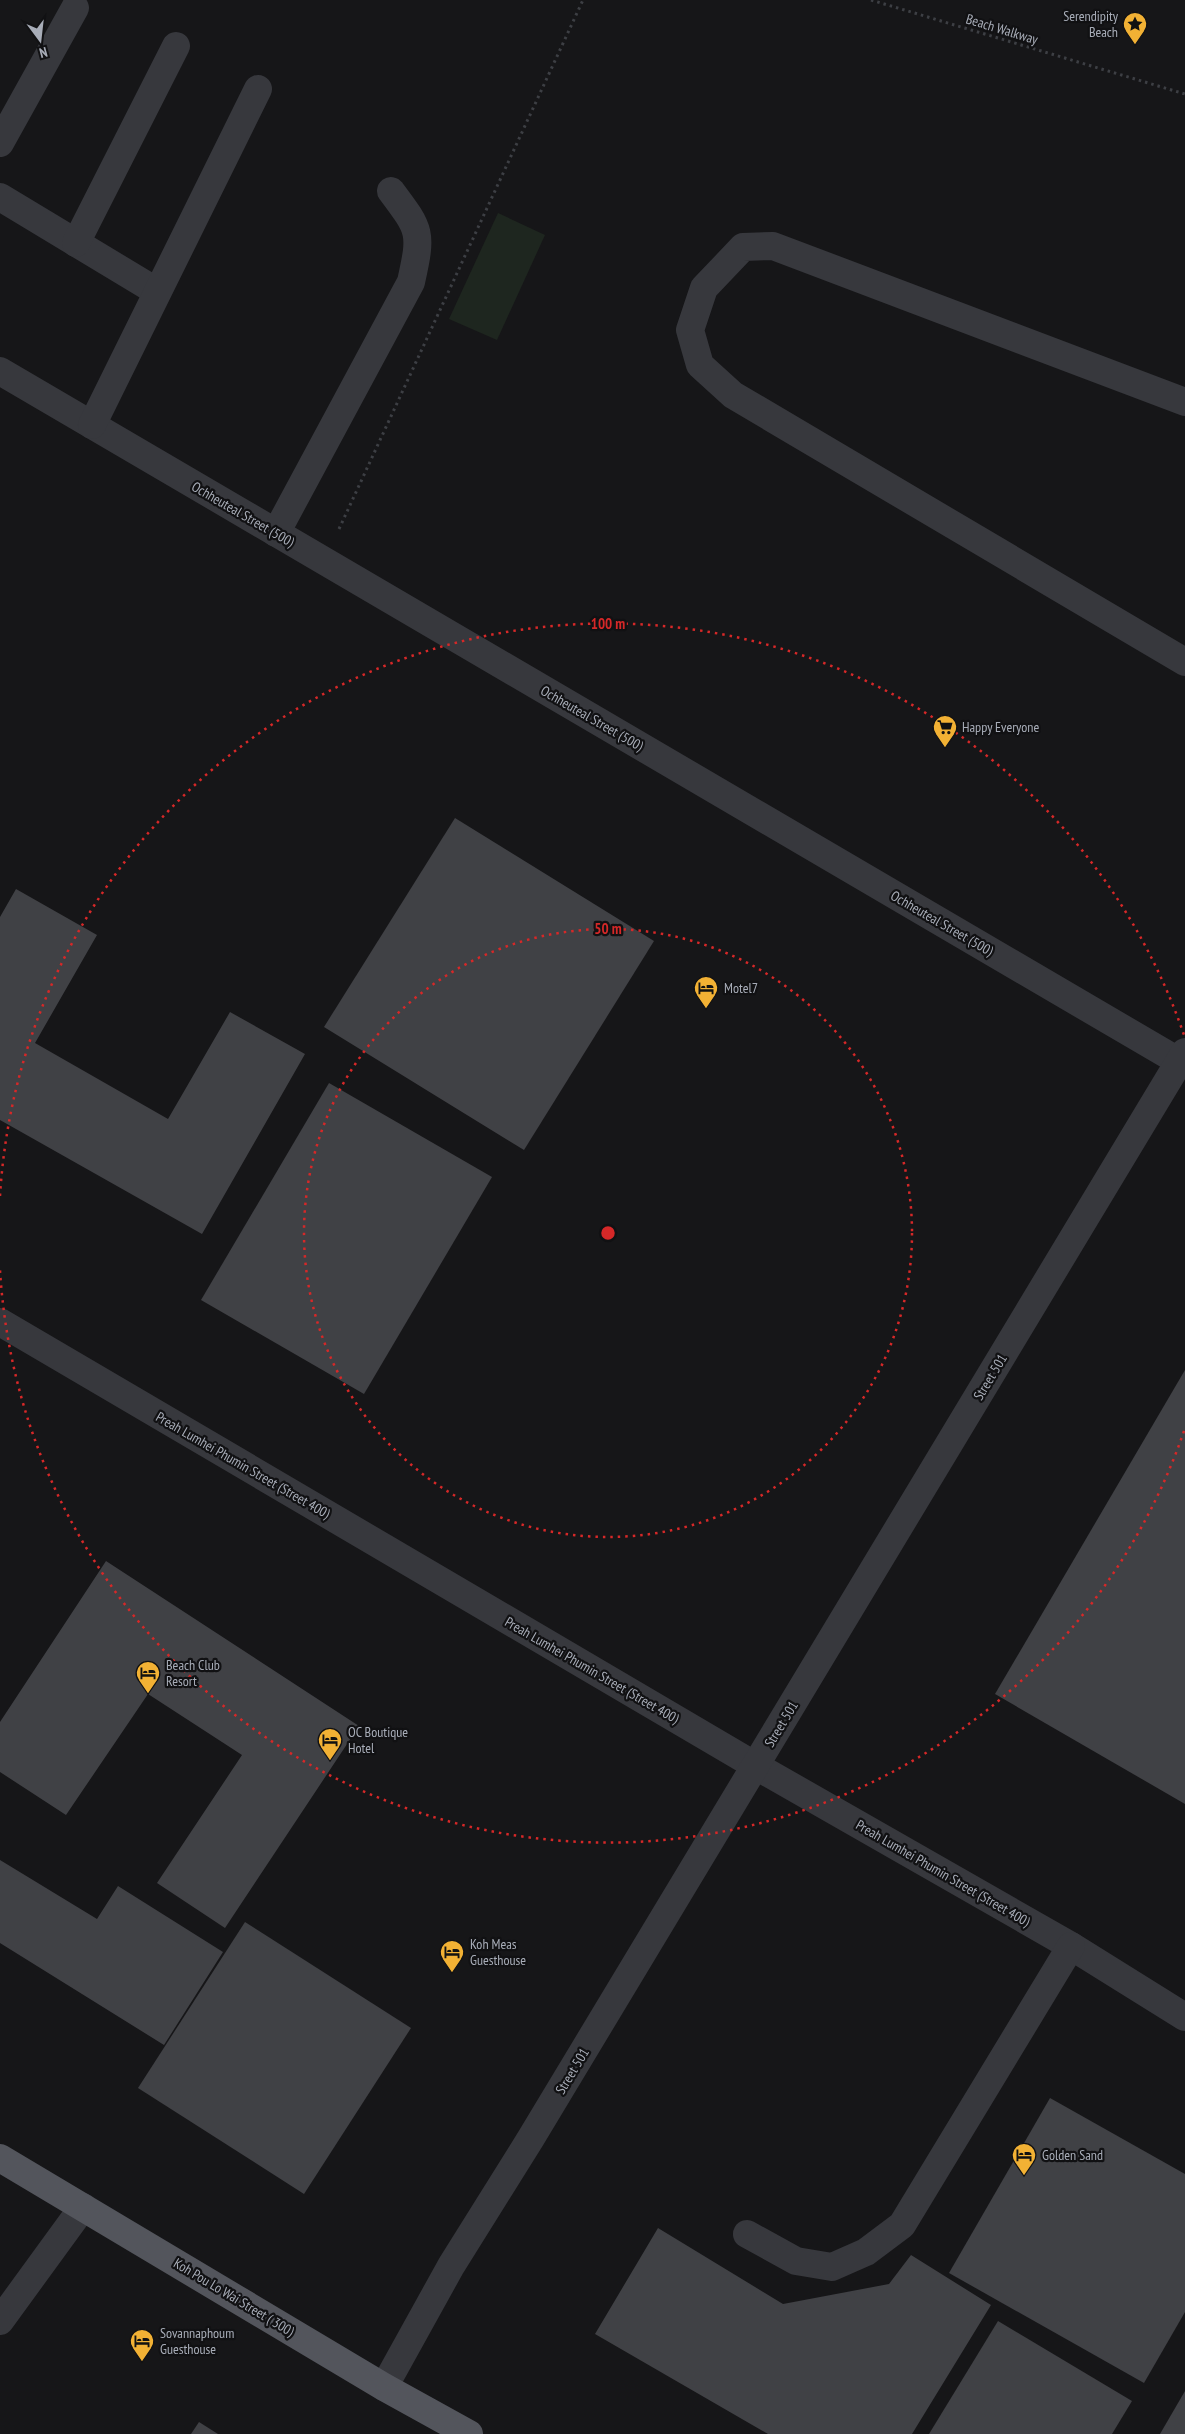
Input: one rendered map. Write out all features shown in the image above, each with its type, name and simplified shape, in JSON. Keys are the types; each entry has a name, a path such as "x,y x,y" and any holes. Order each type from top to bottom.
{"main road":[{"name":"Koh Pou Lo Wai Street ( 300)","path":"0,2158 384,2387 469,2434"}],"street":[{"path":"0,143 75,8"},
{"path":"76,242 176,46"},
{"path":"92,425 156,291 258,89"},
{"path":"276,533 411,282 419,246 414,222 391,191"},
{"path":"0,197 156,291"},
{"path":"1185,402 773,246 743,247 704,288 690,330 700,365 732,395 1185,662"},
{"name":"Ochheuteal Street (500)","path":"0,371 324,562 1183,1060"},
{"name":"Street 501","path":"384,2387 451,2266 532,2138 1183,1060"},
{"name":"Preah Lumhei Phumin Street (Street 400)","path":"0,1322 756,1766 1071,1946 1185,2017"},
{"path":"747,2234 796,2261 832,2267 866,2252 902,2225 1071,1946"},
{"path":"0,2322 83,2207"}],"path":[{"path":"324,562 583,0"},
{"name":"Beach Walkway","path":"872,0 1026,48 1185,94"}],"shaded area":[{"path":"498,213 545,235 497,340 449,319"}],"building":[{"path":"455,818 654,941 524,1150 324,1027"},
{"path":"16,889 97,935 35,1043 168,1119 230,1012 305,1054 202,1234 0,1120 0,917"},
{"path":"329,1083 492,1177 364,1394 201,1300"},
{"path":"1185,1370 1185,1804 995,1694"},
{"path":"106,1561 359,1726 225,1928 157,1883 242,1755 148,1694 66,1815 0,1772 0,1722"},
{"path":"0,1860 97,1919 118,1886 223,1952 164,2045 0,1943"},
{"path":"245,1922 411,2028 304,2194 138,2088"},
{"path":"1050,2098 1185,2174 1185,2312 1144,2383 949,2273"},
{"path":"658,2228 783,2304 889,2284 911,2255 991,2305 912,2434 768,2434 595,2334"},
{"path":"998,2321 1132,2401 1112,2434 929,2434"},
{"path":"1185,2391 1185,2434 1160,2434"},
{"path":"199,2422 218,2434 191,2434"}],"place":[{"name":"Serendipity Beach","path":"1135,45"},
{"name":"Happy Everyone","path":"945,748"},
{"name":"Motel7","path":"706,1009"},
{"name":"Beach Club Resort","path":"148,1694"},
{"name":"OC Boutique Hotel","path":"330,1761"},
{"name":"Koh Meas Guesthouse","path":"452,1973"},
{"name":"Golden Sand","path":"1024,2176"},
{"name":"Sovannaphoum Guesthouse","path":"142,2362"}]}
